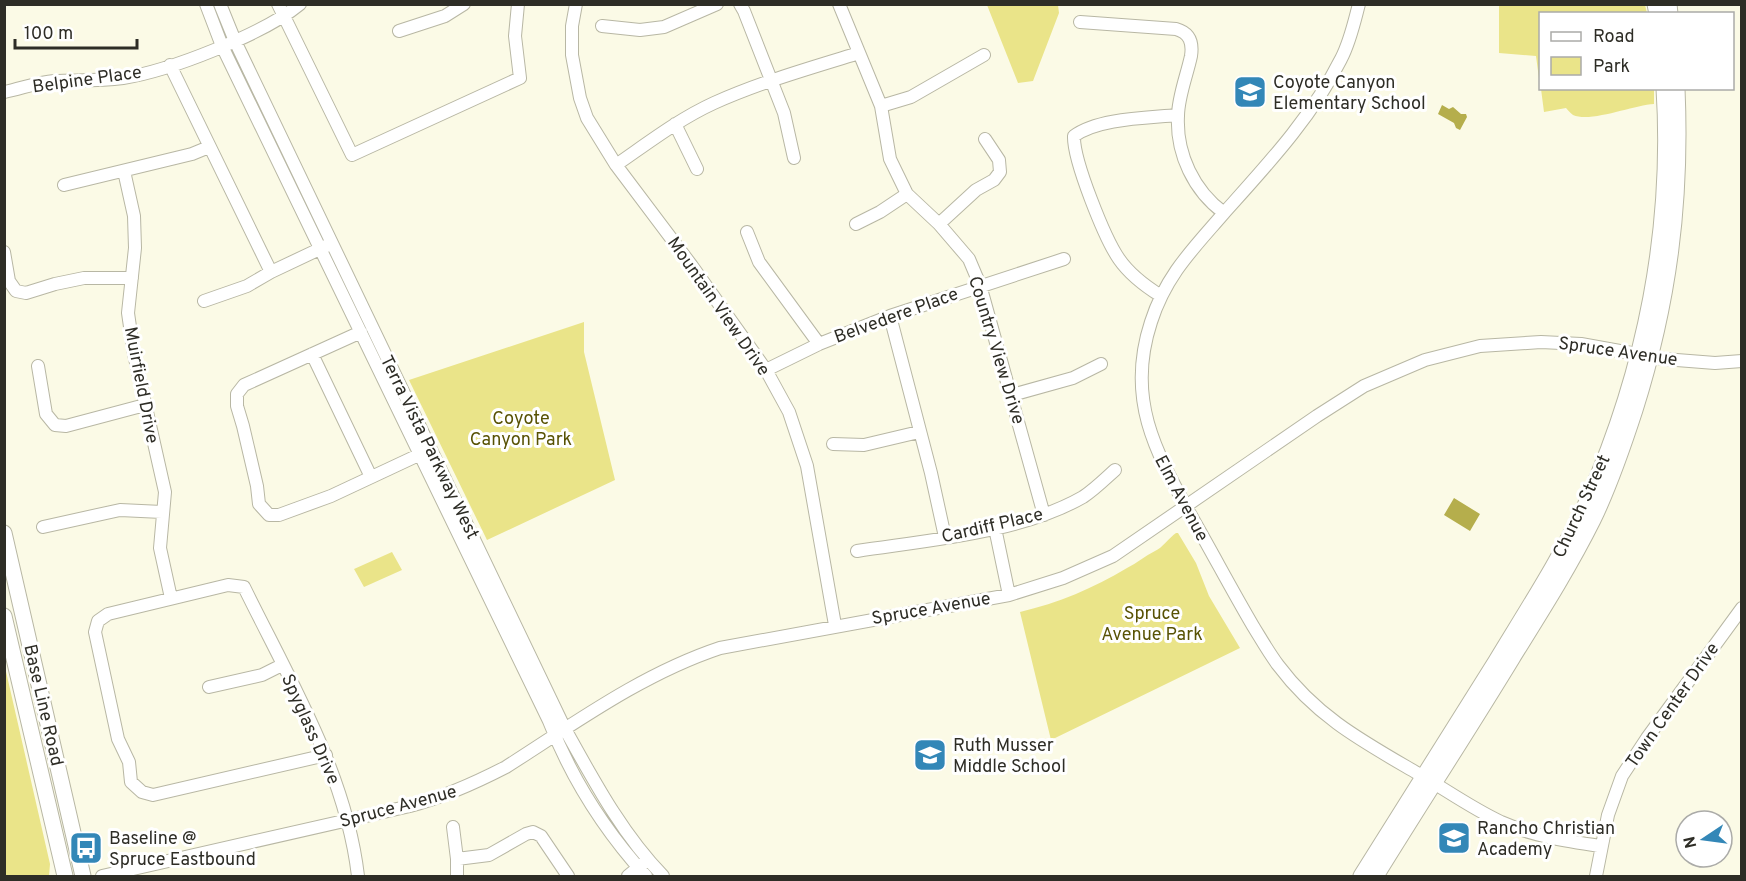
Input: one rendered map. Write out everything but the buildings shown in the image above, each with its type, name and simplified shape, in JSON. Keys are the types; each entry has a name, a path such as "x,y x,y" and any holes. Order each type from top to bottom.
{"main road":[{"name":"Church Street","path":"1665,90 1672,112"},
{"name":"Church Street","path":"1376,876 1429,780 1547,578 1587,501 1645,356 1672,112 1677,90"},
{"name":"Base Line Road","path":"4,533 83,876"},
{"name":"Base Line Road","path":"4,616 65,876"},
{"name":"Church Street","path":"1361,876 1429,780"}],"street":[{"name":"Terra Vista Parkway West","path":"206,4 222,46 319,249 425,451"},
{"name":"Terra Vista Parkway West","path":"220,4 235,41 332,243 549,720 560,732 562,751 596,811 644,868 663,876"},
{"path":"278,4 352,155 520,78 515,36 518,4"},
{"name":"Belpine Place","path":"4,92 52,81 88,82 125,78 170,65 235,41 285,16 300,4"},
{"path":"399,31 445,16 464,4"},
{"name":"Mountain View Drive","path":"576,4 572,55 580,98 587,118 616,165 766,370 789,412 807,466 835,625"},
{"path":"602,26 640,30 664,27 717,4"},
{"path":"740,4 784,113 794,158"},
{"name":"Elm Avenue","path":"1359,4 1354,26 1342,58 1315,106 1184,258 1161,296 1150,323 1144,356 1142,382 1146,417 1155,447 1230,587 1272,656 1304,695 1326,717 1368,746 1500,821 1563,841 1600,846"},
{"name":"Country View Drive","path":"840,5 881,106 890,159 907,194 939,224 969,259 980,285 1044,515"},
{"path":"1080,22 1185,31 1192,46 1178,115 1179,139 1185,162 1204,195 1224,213"},
{"path":"616,165 675,123 713,103 772,80 859,53"},
{"path":"881,106 910,97 984,55"},
{"path":"170,65 271,272"},
{"path":"1161,296 1133,276 1107,239 1078,163 1074,136 1098,126 1178,115"},
{"path":"675,123 697,169"},
{"path":"939,224 976,190 994,180 1000,172 999,160 985,139"},
{"path":"64,185 192,154 209,147"},
{"name":"Muirfield Drive","path":"124,171 134,216 135,248 128,314 134,354 165,492 160,548 171,598"},
{"path":"856,224 880,212 907,194"},
{"path":"747,232 759,262 819,344"},
{"path":"204,301 247,286 332,243"},
{"path":"4,252 9,281 16,291 26,293 84,278 132,278"},
{"name":"Belvedere Place","path":"766,370 819,344 890,316 1064,259"},
{"path":"890,316 931,473 945,537"},
{"path":"361,332 244,385 237,394 237,406 246,436 259,504 269,514 279,515 290,512 331,496 425,451"},
{"name":"Spruce Avenue","path":"102,876 416,804 462,789 506,767 650,676 695,656 743,642 1009,595 1094,566 1186,507 1364,386 1425,360 1480,346 1541,342 1581,344 1645,356 1715,363 1742,361"},
{"path":"312,354 371,477"},
{"path":"1012,395 1073,378 1101,364"},
{"path":"38,366 46,414 55,424 66,426 145,405"},
{"path":"833,444 864,445 920,432"},
{"name":"Cardiff Place","path":"857,551 995,528 1044,515 1084,496 1115,470"},
{"path":"44,527 120,510 162,512"},
{"path":"995,528 1009,595"},
{"name":"Spyglass Drive","path":"171,598 228,585 244,587 326,755 346,820 358,876"},
{"path":"171,598 108,614 98,621 95,632 118,739 129,762 131,782 142,792 153,795 326,755"},
{"name":"Town Center Drive","path":"1596,876 1600,846 1614,796 1634,757 1742,608"},
{"path":"209,687 262,675 282,665"},
{"path":"453,827 457,876"},
{"path":"457,859 489,855 526,834 534,832 541,836 568,876"},
{"path":"628,876 644,868"}],"green space":[{"path":"987,5 1058,5 1059,13 1033,81 1018,83"},
{"path":"1499,5 1645,5 1647,12 1539,12 1539,78 1536,56 1499,53"},
{"path":"1541,90 1654,90 1654,104 1612,113 1581,117 1573,115 1566,108 1544,112"},
{"name":"Coyote Canyon Park","path":"584,322 584,352 615,480 487,540 409,380"},
{"name":"Spruce Avenue Park","path":"1176,533 1196,563 1209,596 1240,648 1051,740 1020,612 1062,599 1102,582 1158,550"},
{"path":"392,552 402,570 364,587 354,569"},
{"path":"5,667 50,864 49,876 5,876"}],"shaded area":[{"path":"1442,105 1449,109 1453,107 1461,114 1466,114 1467,117 1460,130 1454,123 1438,114"},
{"path":"1454,498 1480,514 1470,531 1444,515"}],"place":[{"name":"Coyote Canyon Elementary School","path":"1250,92"},
{"name":"Ruth Musser Middle School","path":"930,755"},
{"name":"Rancho Christian Academy","path":"1454,838"},
{"name":"Baseline @ Spruce Eastbound","path":"86,848"}]}
